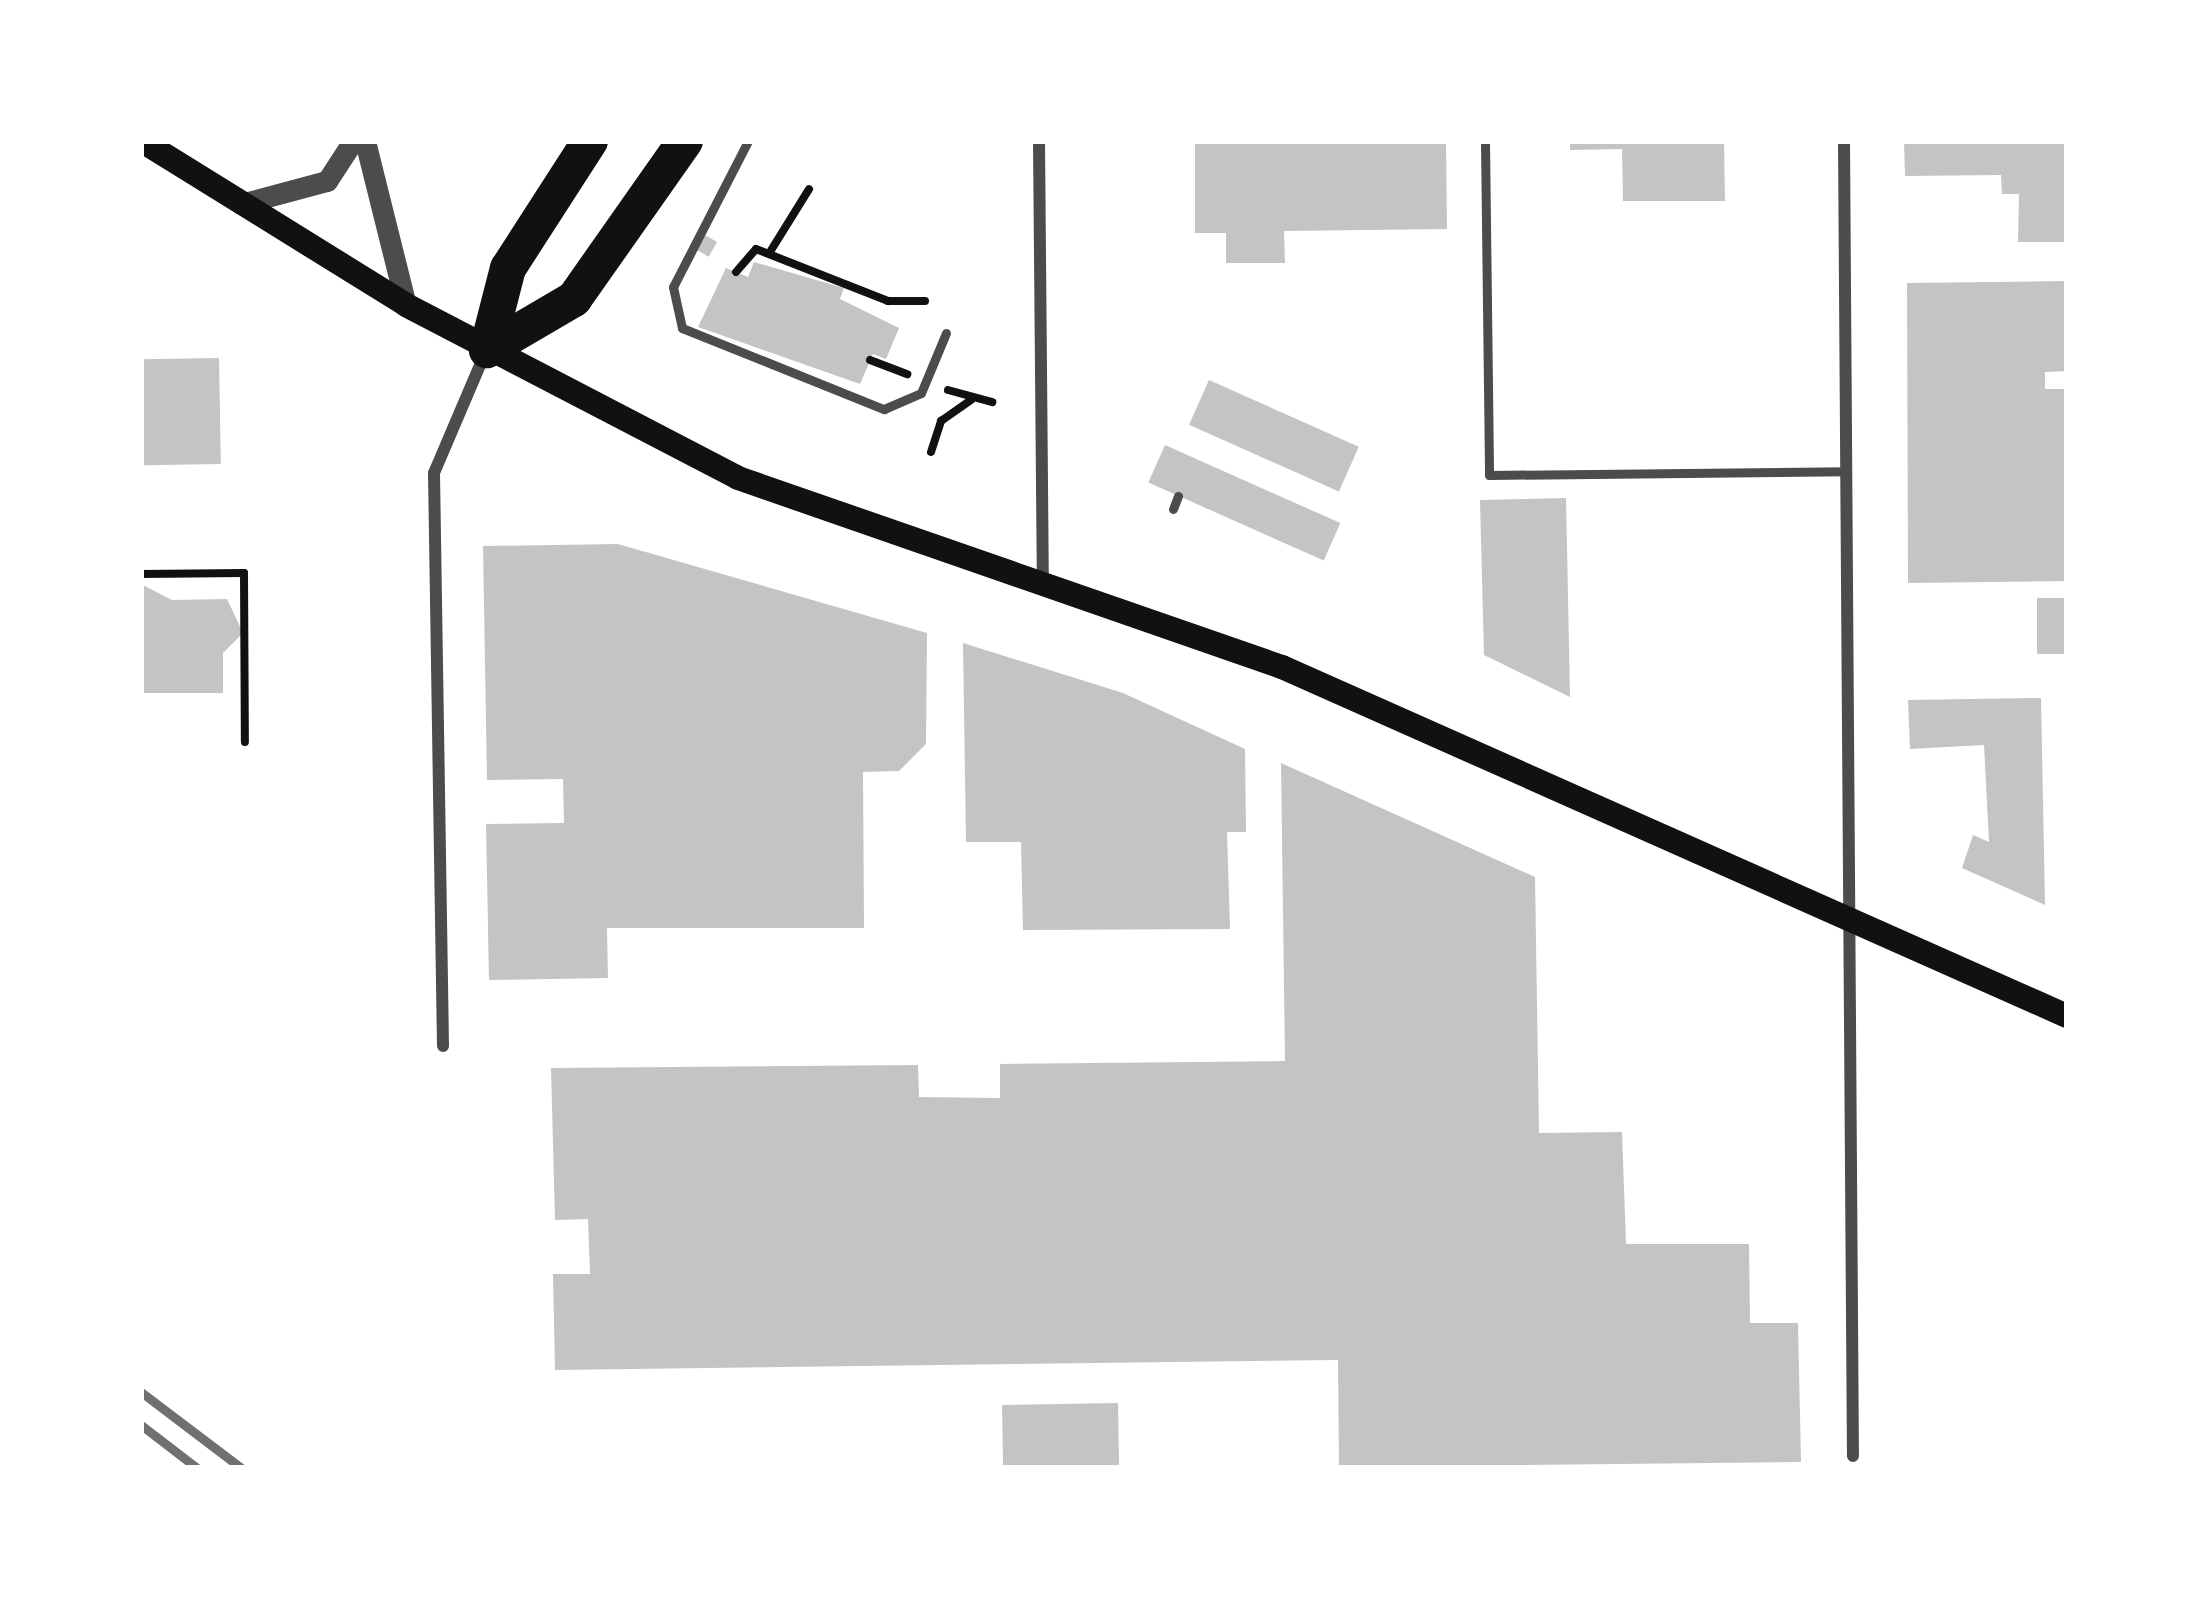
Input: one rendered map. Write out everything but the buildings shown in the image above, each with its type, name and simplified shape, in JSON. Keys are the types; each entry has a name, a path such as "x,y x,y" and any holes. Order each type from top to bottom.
{"highway":[{"path":"487,350 508,268 590,141"},
{"path":"487,350 574,299 685,141"}],"main road":[{"path":"142,141 406,305 738,478 1282,667 2067,1016"}],"street":[{"path":"241,204 327,181 353,141"},
{"path":"365,141 406,305"},
{"path":"1040,141 1042,580"},
{"path":"1844,141 1853,1456"},
{"path":"443,1046 434,473 487,350"}],"lane":[{"path":"748,141 673,287 682,328 884,409 921,393 946,333"},
{"path":"1485,141 1489,475 1846,471"},
{"path":"1173,509 1178,496"}],"path":[{"path":"770,252 809,189"},
{"path":"736,272 748,250 770,252 888,301 925,301"},
{"path":"870,360 914,376"},
{"path":"942,387 992,403"},
{"path":"931,452 941,421 971,400"},
{"path":"141,574 244,573 244,742"}],"railway":[{"path":"141,1392 241,1468"},
{"path":"141,1425 197,1468"}]}
